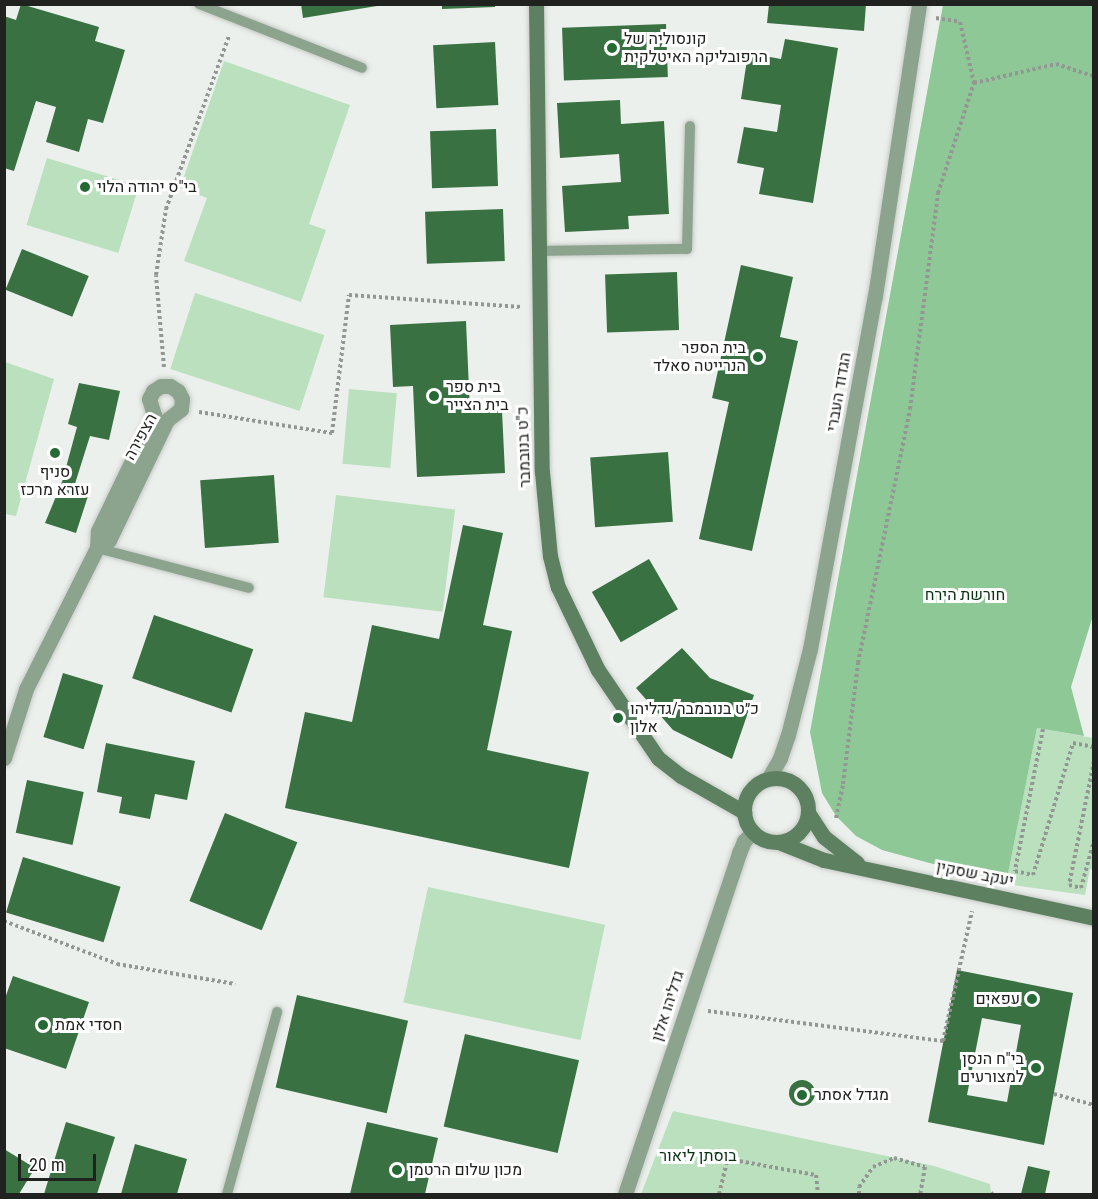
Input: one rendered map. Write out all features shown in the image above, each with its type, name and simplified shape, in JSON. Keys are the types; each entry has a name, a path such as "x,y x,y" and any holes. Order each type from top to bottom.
{"street":[{"name":"כ\"ט בנובמבר","path":"536,4 542,472 550,556 558,587 598,670 658,758 681,776 744,812"},
{"name":"הגדוד העברי","path":"768,779 780,758 810,649 874,296 919,4"},
{"name":"הצפירה","path":"4,758 26,689 97,548 98,531 154,415 148,399 153,391 165,386 178,391 182,399 181,409 167,420 109,540 97,548"},
{"path":"778,778 798,786 805,794 808,814 799,833 781,843 771,843 753,832 744,812 750,791 768,779 778,778"},
{"name":"יעקב שסקין","path":"808,814 824,837 862,866"},
{"name":"גדליהו אלון","path":"626,1194 739,853 744,841 753,832"},
{"name":"יעקב שסקין","path":"781,843 824,860 862,866 976,893 1090,915"}],"lane":[{"path":"199,4 362,68"},
{"path":"538,251 687,249 690,126"},
{"path":"97,548 249,588"},
{"path":"227,1194 277,1012"}],"path":[{"path":"165,386 156,275 166,209 235,18"},
{"path":"824,837 831,830 843,784 858,663 910,409 938,193 974,83 960,22"},
{"path":"974,83 1056,64 1094,76"},
{"path":"181,409 332,433 349,295 497,305"},
{"path":"1043,729 1015,871 1033,875 1073,743 1094,747"},
{"path":"1094,761 1069,885 1081,888 1094,840"},
{"path":"686,1008 944,1041 976,893"},
{"path":"4,921 117,964 236,984"},
{"path":"1054,1094 1094,1105"},
{"path":"859,1194 859,1187 873,1167 894,1158 925,1167 920,1194"},
{"path":"719,1194 728,1159 816,1175 818,1194"}],"green space":[{"name":"חורשת הירח","path":"943,5 1093,5 1094,612 1071,687 1084,736 1037,728 1006,884 882,850 856,836 836,816 822,793 810,732"},
{"path":"224,61 350,105 309,224 326,230 301,302 184,261 207,198 180,188"},
{"path":"47,158 139,186 118,253 27,225"},
{"path":"195,293 324,335 300,411 170,369"},
{"path":"5,362 54,379 16,516 5,514"},
{"path":"349,389 397,393 390,468 342,464"},
{"path":"336,495 455,510 443,612 323,597"},
{"path":"1037,728 1093,738 1093,870 1090,869 1085,895 1006,884"},
{"path":"428,887 605,925 581,1040 403,1002"},
{"name":"בוסתן ליאור","path":"673,1111 934,1166 990,1184 991,1194 641,1194"}],"building":[{"path":"21,4 99,27 95,41 125,50 103,123 88,119 79,152 46,142 56,107 36,101 14,171 4,168 4,16 16,20"},
{"path":"301,4 377,4 377,6 303,18"},
{"path":"442,4 495,4 495,7 442,9"},
{"path":"769,4 866,4 864,31 767,23"},
{"path":"666,24 668,77 564,81 562,28"},
{"path":"785,39 838,48 813,203 759,194 764,168 737,163 744,127 777,132 781,105 741,99 748,53 781,59"},
{"path":"495,42 498,105 436,108 433,45"},
{"path":"620,100 621,124 664,121 669,214 628,216 629,229 565,232 562,186 621,182 619,154 560,158 557,103"},
{"path":"496,129 498,186 432,188 430,131"},
{"path":"503,209 505,261 427,264 425,212"},
{"path":"22,249 89,276 72,317 6,290"},
{"path":"741,265 793,277 780,337 798,341 752,551 699,539 729,402 712,398"},
{"path":"677,272 679,330 607,332 605,275"},
{"path":"466,321 470,412 502,411 505,473 417,477 413,386 393,387 390,325"},
{"name":"סניף עזרא מרכז","path":"79,383 120,391 109,440 90,436 73,490 88,496 76,533 45,523 62,482 77,427 68,424"},
{"path":"668,452 673,522 595,527 590,457"},
{"path":"274,475 279,543 205,548 200,480"},
{"path":"463,525 503,533 483,625 512,631 487,750 589,772 569,868 285,808 305,712 352,722 372,625 439,639"},
{"path":"649,559 678,609 621,642 592,592"},
{"path":"154,615 253,649 231,713 132,678"},
{"path":"682,648 710,678 754,695 732,759 673,730 636,688"},
{"path":"63,673 103,685 84,749 43,737"},
{"path":"106,743 195,761 187,800 155,794 150,819 119,813 122,797 97,792"},
{"path":"27,780 84,792 73,845 16,833"},
{"path":"225,813 297,842 262,930 189,901"},
{"path":"23,857 121,887 104,942 6,912"},
{"name":"בי\"ח הנסן למצורעים","path":"957,970 1073,993 1044,1145 928,1122","holes":["982,1018 1021,1025 1007,1102 967,1095"]},
{"name":"חסדי אמת","path":"13,976 89,1002 66,1069 4,1048 4,1001"},
{"path":"297,995 408,1021 387,1113 276,1088"},
{"path":"465,1034 579,1060 558,1153 444,1127"},
{"name":"מגדל אסתר","path":"802,1080 811,1084 815,1093 811,1102 802,1106 793,1102 789,1093 793,1084"},
{"path":"66,1122 115,1137 97,1194 44,1194"},
{"path":"367,1122 438,1138 425,1194 350,1194"},
{"path":"135,1144 187,1159 177,1194 121,1194"},
{"path":"4,1149 35,1168 19,1194 4,1194"},
{"path":"1028,1166 1050,1171 1045,1194 1021,1194"}],"place":[{"name":"קונסוליה של הרפובליקה האיטלקית","path":"612,48"},
{"name":"בי\"ס יהודה הלוי","path":"85,187"},
{"name":"בית הספר הנרייטה סאלד","path":"758,357"},
{"name":"בית ספר בית הצייר","path":"434,396"},
{"name":"סניף עזרא מרכז","path":"55,453"},
{"name":"כ״ט בנובמבר/גדליהו אלון","path":"618,718"},
{"name":"עפאים","path":"1032,999"},
{"name":"חסדי אמת","path":"43,1025"},
{"name":"בי\"ח הנסן למצורעים","path":"1036,1068"},
{"name":"מגדל אסתר","path":"802,1095"},
{"name":"מכון שלום הרטמן","path":"397,1170"}]}
